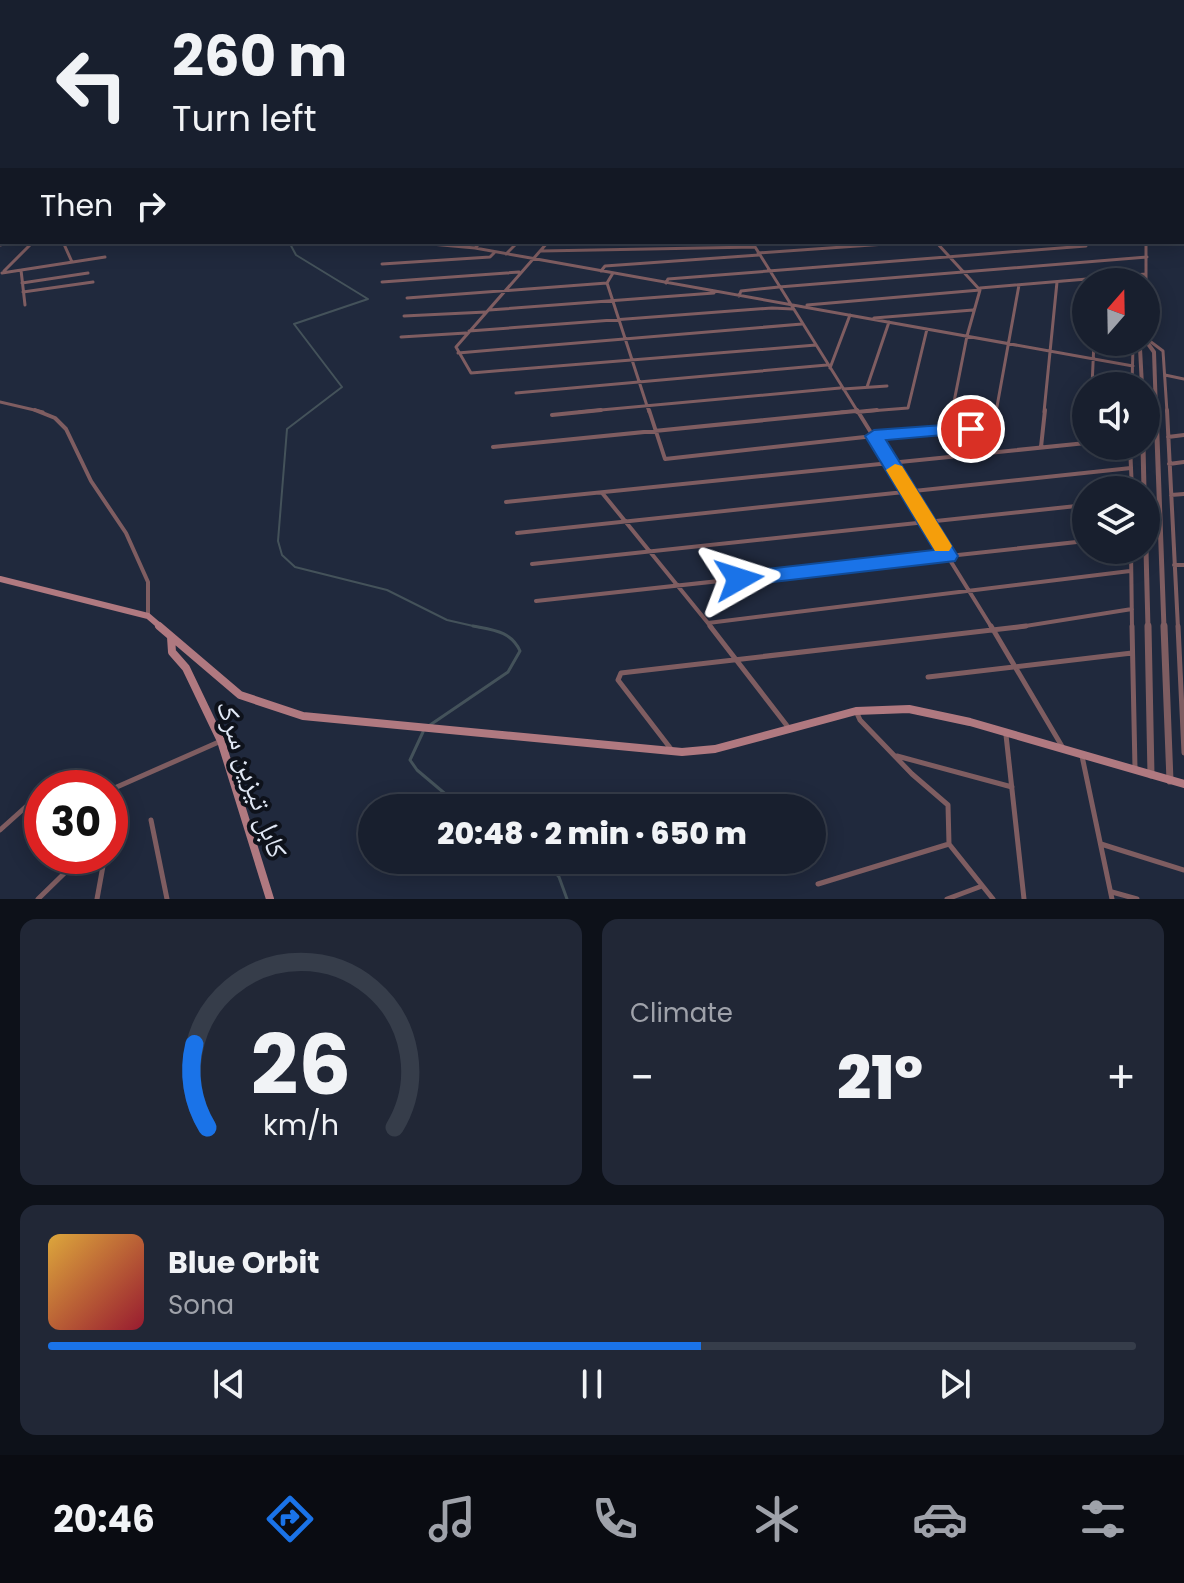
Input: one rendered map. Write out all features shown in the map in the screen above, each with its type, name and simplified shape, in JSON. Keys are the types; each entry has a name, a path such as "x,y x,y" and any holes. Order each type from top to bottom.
{"main road":[{"path":"0,579 148,616 240,695 303,716 581,745 672,751 715,749 856,711 909,709 940,713 1184,784"},
{"name":"کابل تیزین سرک","path":"169,634 172,652 186,668 221,741 270,899"}],"street":[{"path":"1,273 31,244"},
{"path":"64,244 73,263"},
{"path":"451,244 792,307"},
{"path":"475,248 479,244"},
{"path":"506,254 516,244"},
{"path":"546,244 456,347 471,373 816,345"},
{"path":"539,252 754,244 856,412 910,492 1065,751"},
{"path":"601,271 605,266 888,244"},
{"path":"938,244 980,289"},
{"path":"1146,244 1146,268"},
{"path":"666,283 668,279 769,270 1086,246"},
{"path":"382,264 490,257 495,252"},
{"path":"1,273 105,257"},
{"path":"739,296 741,291 779,287 1147,257"},
{"path":"21,270 25,305"},
{"path":"382,282 521,272"},
{"path":"22,283 88,273"},
{"path":"613,273 607,283 612,302 644,406 665,459 874,436 993,427 1019,285"},
{"path":"401,337 792,307 1072,281"},
{"path":"23,292 93,282"},
{"path":"1041,448 1057,282"},
{"path":"407,298 607,283"},
{"path":"949,430 967,336 980,289"},
{"path":"404,316 719,292"},
{"path":"801,306 1133,366"},
{"path":"868,319 974,310"},
{"path":"828,366 850,315"},
{"path":"867,387 889,322"},
{"path":"458,353 802,324"},
{"path":"493,447 908,408 927,329"},
{"path":"1160,349 1163,351 1165,375 1174,565 1181,605 1184,753"},
{"path":"1133,356 1133,372"},
{"path":"1154,356 1170,781"},
{"path":"1093,372 1094,359"},
{"path":"516,393 828,366"},
{"path":"1165,375 1184,379"},
{"path":"552,415 887,386"},
{"path":"0,402 42,412 66,429 91,481 126,533 148,582 148,616"},
{"path":"1168,437 1184,435"},
{"path":"506,502 1072,445"},
{"path":"1131,460 1131,476"},
{"path":"1169,464 1184,462"},
{"path":"517,533 1131,468"},
{"path":"603,494 679,585 789,728"},
{"path":"1171,495 1184,494"},
{"path":"532,564 1072,507"},
{"path":"1173,529 1184,528"},
{"path":"536,601 1072,543"},
{"path":"1130,564 1135,771"},
{"path":"1146,564 1151,775"},
{"path":"1174,565 1184,565"},
{"path":"708,623 1130,571"},
{"path":"672,751 668,740 641,712 618,680 621,673 877,641 993,631 1132,609"},
{"path":"928,677 1018,669 1133,653"},
{"path":"856,711 860,720 894,756 948,805 949,844 993,899"},
{"path":"1006,732 1024,899"},
{"path":"128,782 221,741"},
{"path":"894,756 1012,787"},
{"path":"1082,756 1112,895 1137,899"},
{"path":"0,830 24,809"},
{"path":"151,820 167,899"},
{"path":"818,884 949,844"},
{"path":"1101,844 1184,870"},
{"path":"38,899 64,874"},
{"path":"97,899 102,874"},
{"path":"947,899 983,885"}],"waterway":[{"path":"290,244 296,255 368,299 294,324 342,387 287,429 278,541 282,555 295,567 387,590 447,620 474,626"},
{"path":"430,725 508,672 520,651 506,635 474,626"},
{"path":"474,626 482,628"},
{"path":"423,732 410,760 445,794"},
{"path":"557,874 567,899"}],"slow traffic":[{"path":"895,470 942,546"}],"route":[{"path":"739,579 948,556 874,436 971,429"}]}
